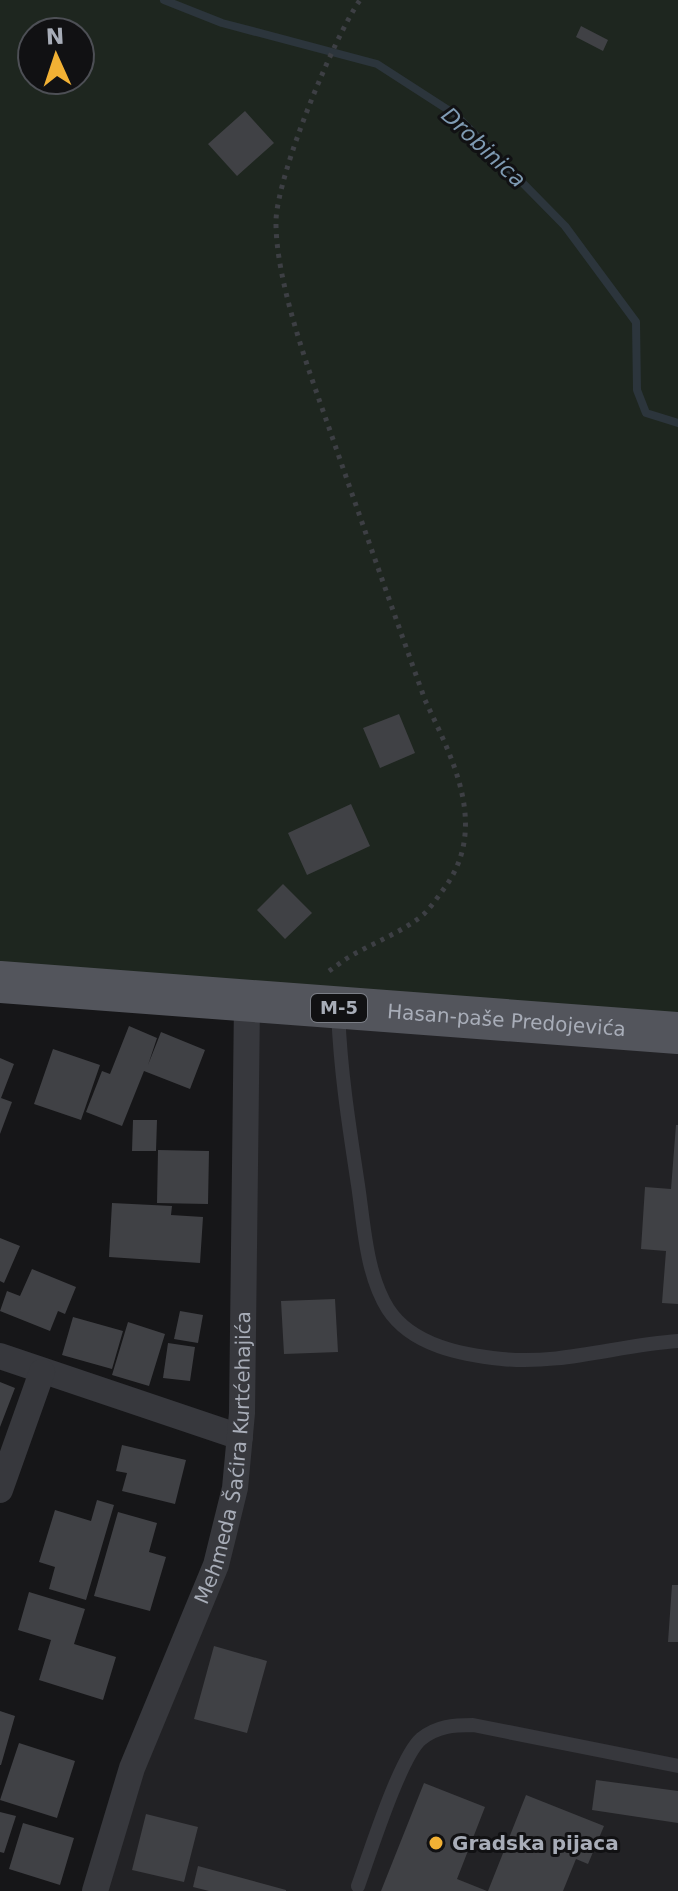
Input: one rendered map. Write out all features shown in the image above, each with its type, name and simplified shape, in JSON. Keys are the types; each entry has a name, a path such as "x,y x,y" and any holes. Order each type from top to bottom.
{"main road":[{"name":"Hasan-paše Predojevića","path":"0,982 678,1033"}],"street":[{"name":"Mehmeda Šaćira Kurtćehajića","path":"95,1891 132,1768 216,1565 235,1488 240,1437 247,1002"},
{"path":"0,1356 240,1437"},
{"path":"0,1490 42,1372"}],"lane":[{"path":"320,1007 340,1061 370,1258 389,1311 410,1331 449,1351 505,1359 563,1358 632,1345 678,1341"},
{"path":"358,1886 406,1760 419,1741 435,1729 473,1725 678,1766"}],"path":[{"path":"320,1007 327,972 426,913 451,879 463,856 465,842 463,793 420,685 310,373 277,245 276,216 283,183 345,22 360,0"}],"shaded area":[{"path":"0,0 678,0 678,1032 0,982"},
{"path":"247,1002 678,1033 678,1891 95,1891 235,1488"}],"building":[{"path":"581,26 608,40 603,51 576,37"},
{"path":"245,111 274,143 237,176 208,144"},
{"path":"399,714 415,753 380,768 363,728"},
{"path":"351,804 370,846 307,875 288,833"},
{"path":"283,884 312,913 285,939 257,910"},
{"path":"129,1026 157,1038 148,1065 161,1032 205,1050 190,1089 144,1071 122,1126 86,1112 102,1071 110,1074"},
{"path":"53,1049 100,1065 81,1120 34,1104"},
{"path":"0,1058 14,1064 1,1098 12,1102 0,1134"},
{"path":"133,1120 157,1120 156,1151 132,1151"},
{"path":"676,1125 678,1304 662,1303 666,1251 641,1249 645,1187 671,1189"},
{"path":"158,1150 209,1151 208,1204 157,1203"},
{"path":"112,1203 172,1206 171,1215 203,1217 200,1263 109,1257"},
{"path":"0,1238 20,1246 4,1283 0,1281"},
{"path":"32,1269 76,1287 65,1314 58,1311 50,1331 0,1311 7,1291 20,1296"},
{"path":"335,1299 338,1352 284,1354 281,1301"},
{"path":"180,1311 203,1315 198,1343 174,1339"},
{"path":"73,1317 123,1331 112,1369 62,1355"},
{"path":"128,1322 165,1334 149,1386 112,1375"},
{"path":"168,1343 195,1347 190,1381 163,1378"},
{"path":"0,1382 15,1388 0,1427"},
{"path":"122,1445 186,1460 175,1504 122,1491 127,1473 116,1471"},
{"path":"97,1500 114,1505 86,1600 49,1589 55,1567 39,1562 55,1510 91,1521"},
{"path":"118,1512 157,1523 149,1552 166,1557 150,1611 94,1596"},
{"path":"672,1585 678,1585 678,1642 668,1642"},
{"path":"29,1592 85,1609 74,1644 116,1657 103,1700 39,1680 51,1640 18,1630"},
{"path":"214,1646 267,1661 247,1733 194,1719"},
{"path":"0,1711 15,1716 1,1765 0,1765"},
{"path":"19,1743 75,1761 57,1818 0,1800"},
{"path":"596,1780 678,1791 678,1823 592,1810"},
{"name":"Gradska pijaca","path":"424,1783 485,1807 457,1879 487,1891 381,1891"},
{"name":"Gradska pijaca","path":"526,1795 604,1826 588,1864 576,1859 563,1891 488,1891"},
{"path":"0,1812 16,1816 4,1853 0,1852"},
{"path":"146,1814 198,1827 184,1882 132,1870"},
{"path":"23,1823 74,1838 60,1885 9,1869"},
{"path":"198,1866 286,1891 209,1891 193,1887"}],"waterway":[{"name":"Drobinica","path":"164,0 222,23 377,64 456,115 565,226 636,322 637,390 646,413 678,423"}],"place":[{"name":"Gradska pijaca","path":"436,1843"}]}
